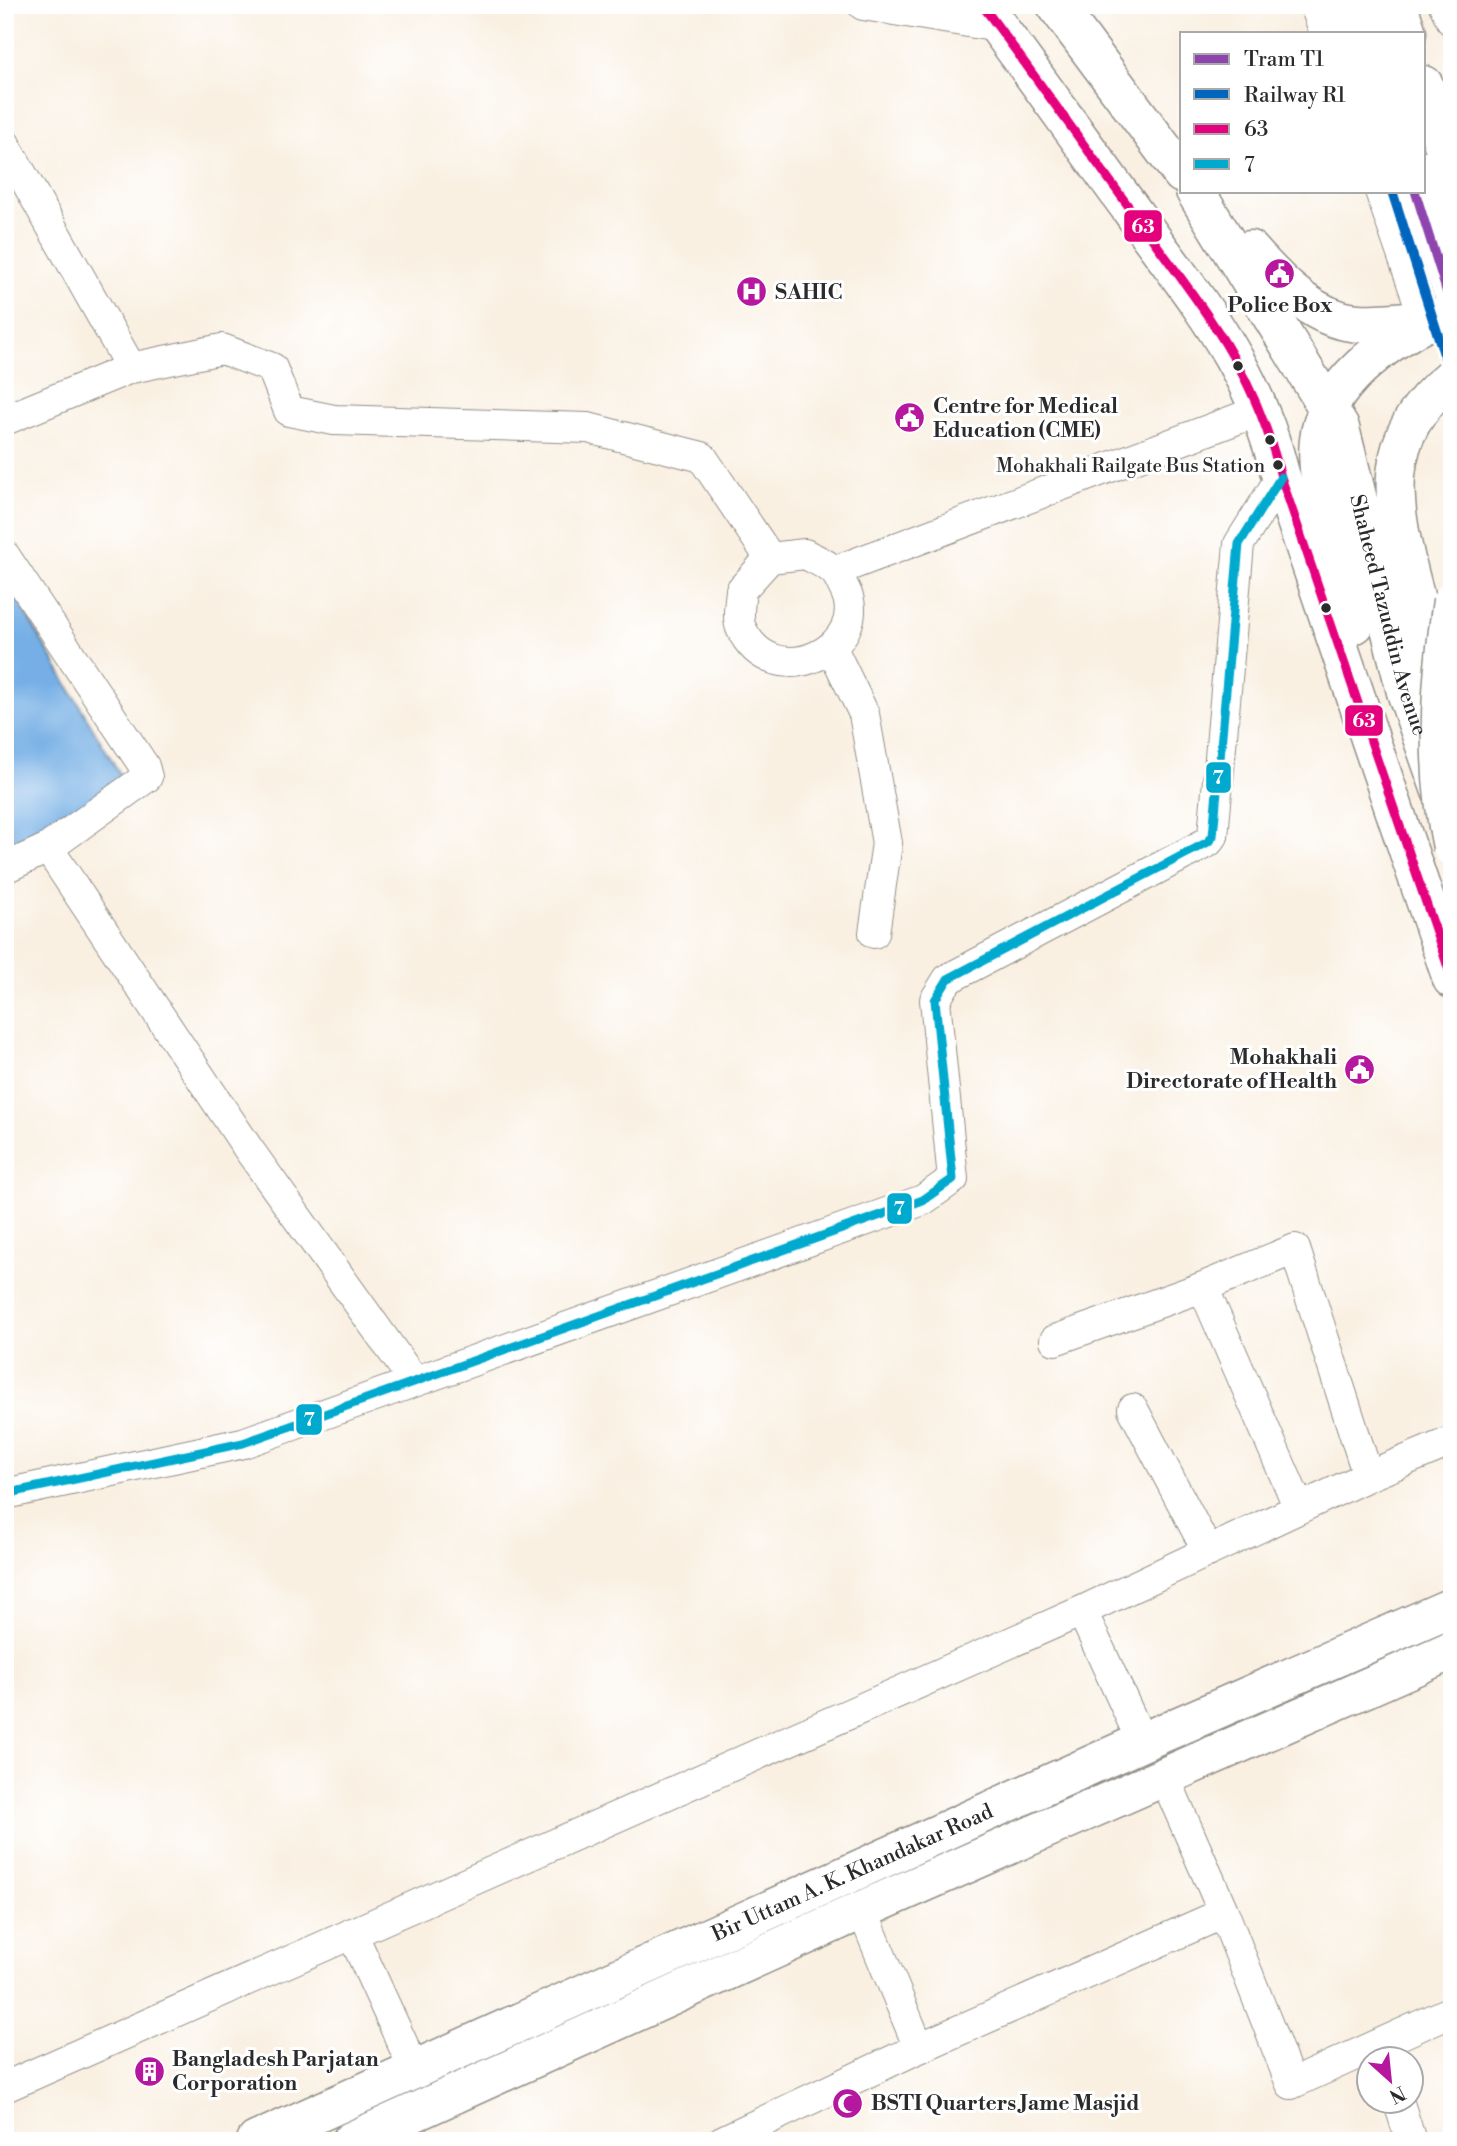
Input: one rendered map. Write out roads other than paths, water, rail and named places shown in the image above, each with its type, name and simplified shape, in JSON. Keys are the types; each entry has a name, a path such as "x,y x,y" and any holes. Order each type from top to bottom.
{"main road":[{"path":"1056,5 1180,170"},
{"path":"1339,5 1352,32"},
{"path":"1358,5 1367,32"},
{"path":"1398,5 1407,32"},
{"path":"991,16 1216,325 1236,357 1272,443 1452,979"},
{"path":"1426,91 1452,171"},
{"name":"Shaheed Tazuddin Avenue","path":"1196,192 1330,409 1348,451 1406,692 1452,819"},
{"path":"1198,192 1277,280 1316,310 1341,320 1440,311"},
{"path":"1419,192 1440,311"},
{"path":"1419,883 1418,853 1409,810 1379,717 1322,489 1318,440 1330,409 1371,355 1440,311"},
{"path":"1452,378 1429,396 1410,422 1398,454 1394,477 1395,500 1405,557 1452,737"},
{"path":"1452,601 1441,682 1441,765 1452,847"},
{"name":"Bir Uttam A. K. Khandakar Road","path":"256,2141 1142,1742 1452,1607"},
{"name":"Bir Uttam A. K. Khandakar Road","path":"351,2141 862,1910 1452,1650"}],"street":[{"path":"863,5 991,16"},
{"path":"1315,5 1325,32"},
{"path":"1374,5 1382,32"},
{"path":"1444,5 1452,22"},
{"path":"5,144 131,368"},
{"path":"1426,172 1452,256"},
{"path":"1380,192 1440,311"},
{"path":"5,420 131,368 222,349 272,368 289,411 334,420 588,428 702,457 770,558"},
{"path":"835,571 1272,443"},
{"path":"5,1494 243,1443 923,1200 953,1179 935,1000 948,979 1208,842 1213,836 1239,544 1272,443"},
{"path":"804,554 835,571 847,594 848,620 842,635 832,648 799,664 763,655 740,627 741,590 770,558 804,554"},
{"path":"5,556 144,766 147,778 48,848 5,868"},
{"path":"832,648 864,714 871,740 887,843 874,933"},
{"path":"48,848 249,1150 414,1381"},
{"path":"1055,1340 1203,1287 1295,1249 1368,1476"},
{"path":"1203,1287 1299,1508"},
{"path":"1133,1409 1208,1552"},
{"path":"5,2087 1082,1611 1368,1476 1452,1441"},
{"path":"1082,1611 1142,1742"},
{"path":"1165,1777 1224,1913 1291,2084 1356,2060"},
{"path":"862,1910 919,2048"},
{"path":"722,2141 919,2048 1224,1913"},
{"path":"352,1933 415,2071"},
{"path":"1393,2044 1452,2011"},
{"path":"1402,2114 1411,2141"}],"water":[{"path":"5,578 125,783 5,853"}],"tram line":[{"name":"T1","path":"1415,192 1452,309"}],"rail line":[{"name":"R1","path":"1392,192 1452,379"}],"place":[{"name":"Police Box","path":"1280,273"},
{"name":"SAHIC","path":"752,292"},
{"name":"Centre for Medical Education (CME)","path":"910,418"},
{"name":"Mohakhali Railgate Bus Station","path":"1278,465"},
{"name":"Mohakhali Directorate of Health","path":"1360,1069"},
{"name":"Bangladesh Parjatan Corporation","path":"149,2071"},
{"name":"BSTI Quarters Jame Masjid","path":"848,2103"}]}
